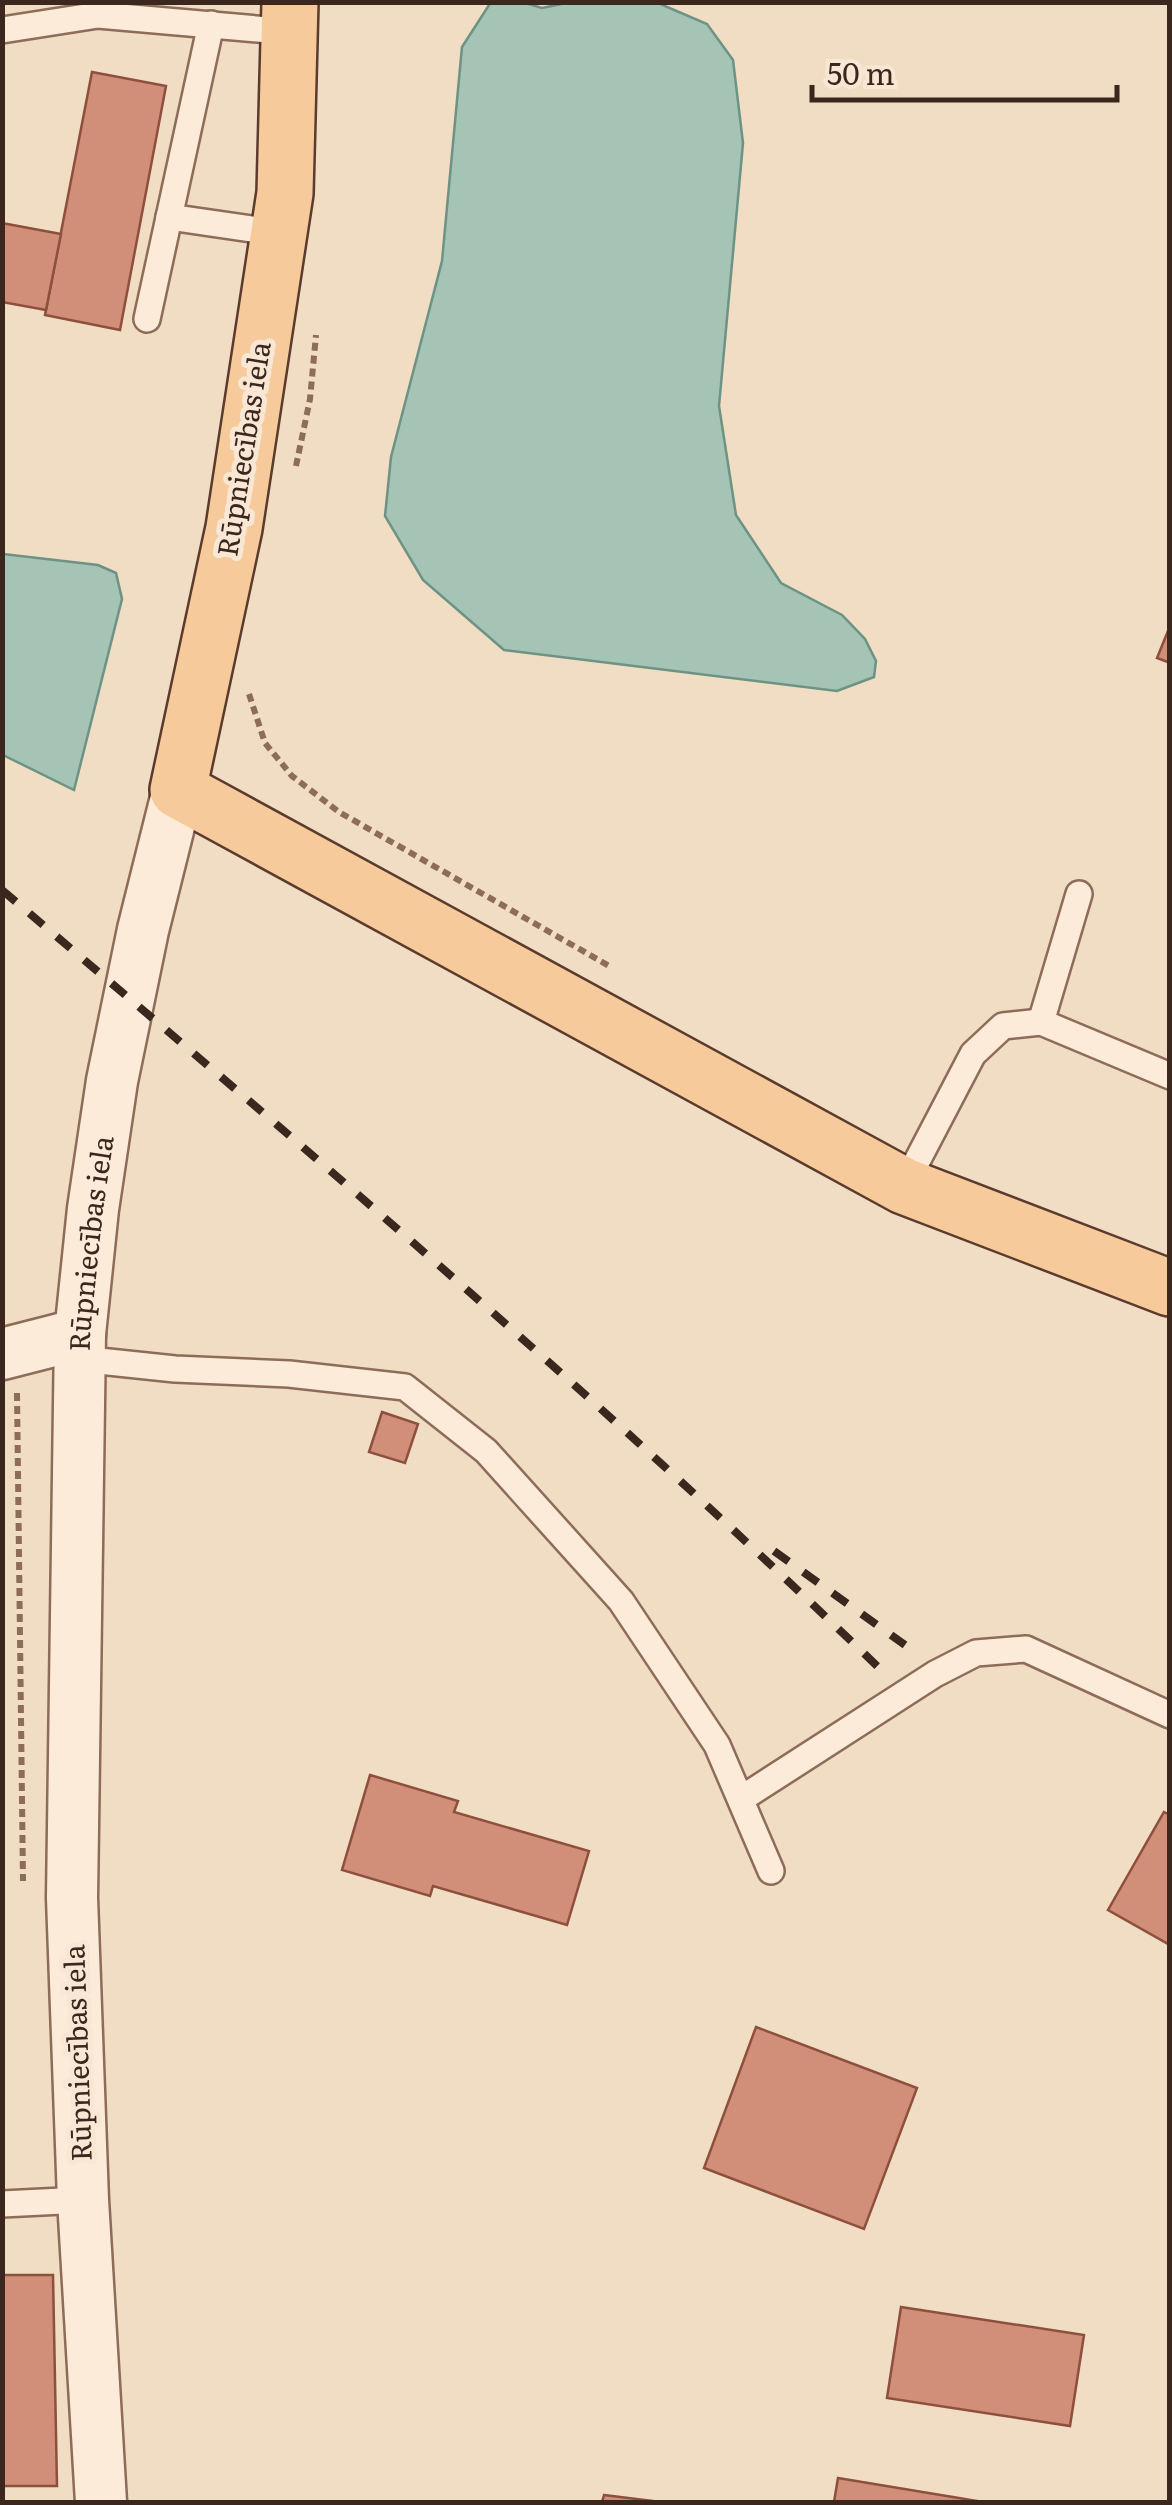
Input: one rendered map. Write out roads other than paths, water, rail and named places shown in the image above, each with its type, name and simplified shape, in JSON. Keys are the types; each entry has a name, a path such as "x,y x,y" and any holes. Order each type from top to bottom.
{"main road":[{"name":"Rūpniecības iela","path":"178,790 234,528 285,192 290,17"},
{"path":"178,790 904,1186 1170,1288"}],"street":[{"name":"Rūpniecības iela","path":"101,2502 83,2200 72,1898 80,1347 93,1209 112,1082 142,930 178,790"},
{"path":"2,1354 80,1347"}],"lane":[{"path":"2,30 98,16 211,24 290,17"},
{"path":"146,320 211,24"},
{"path":"169,217 278,233"},
{"path":"1041,1022 1078,894"},
{"path":"904,1186 973,1054 1003,1026 1041,1022 1170,1076"},
{"path":"80,1347 175,1369 289,1374 405,1387 486,1452 621,1601 718,1746 771,1870"},
{"path":"741,1799 935,1674 976,1654 1026,1648 1170,1715"},
{"path":"2,2204 83,2200"}],"railway":[{"path":"2,890 556,1369 878,1667"},
{"path":"774,1551 905,1645"}]}
